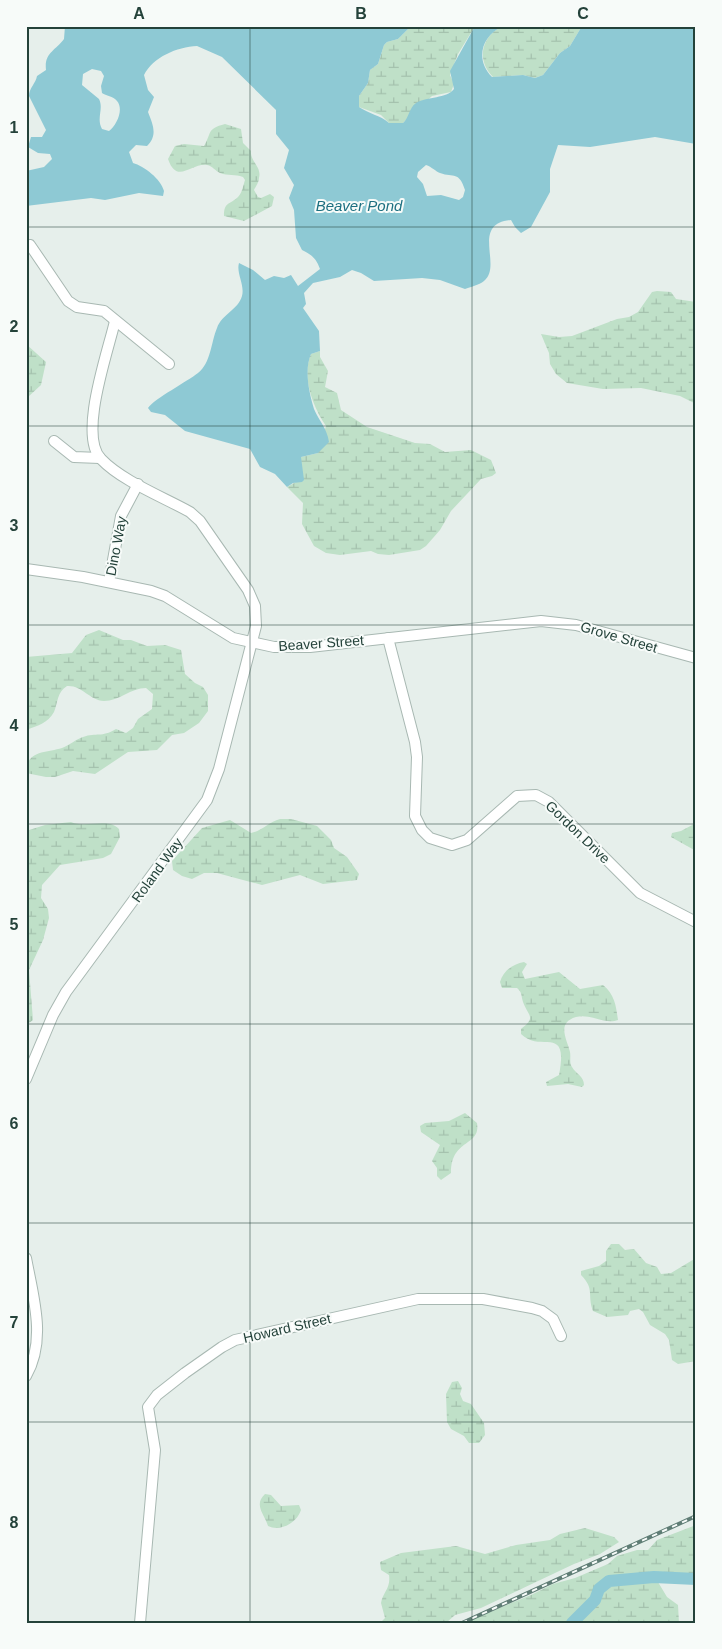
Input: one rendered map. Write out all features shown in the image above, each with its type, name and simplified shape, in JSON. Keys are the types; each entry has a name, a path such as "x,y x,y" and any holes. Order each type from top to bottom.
{"street":[{"path":"30,245 68,301 77,307 104,311 169,364"},
{"path":"100,458 93,446 91,429 116,321"},
{"path":"54,440 74,457 100,458"},
{"name":"Roland Way","path":"26,1079 53,1016 66,992 208,800 219,769 242,674 256,626 255,606 248,590 200,521 190,512 138,484 100,458"},
{"name":"Dino Way","path":"109,582 121,516 138,484"},
{"name":"Beaver Street","path":"26,570 133,586 165,596 221,632 252,644 274,647 310,647 541,621"},
{"name":"Grove Street","path":"541,621 576,625 696,658"},
{"name":"Gordon Drive","path":"388,638 415,742 417,757 415,816 422,830 430,838 452,844 467,840 517,796 536,795 549,802 640,893 696,922"},
{"path":"26,1258 38,1334 34,1358 26,1376"},
{"name":"Howard Street","path":"140,1623 155,1455 148,1407 157,1395 222,1346 264,1332 400,1302 441,1298 483,1299 542,1311 553,1319 561,1336"}],"green space":[{"path":"411,26 475,26 458,54 450,75 454,84 451,92 432,96 403,123 389,123 381,115 359,107 359,96 368,83 370,70 378,64 384,45 387,42 398,39"},
{"path":"503,26 582,26 570,46 560,53 543,75 535,78 523,75 493,77 488,70 484,63 483,49 490,36"},
{"path":"225,124 241,129 243,143 251,151 252,158 259,170 258,181 254,190 258,197 261,198 270,194 274,197 272,206 244,221 224,216 226,206 237,198 241,192 245,180 243,177 220,173 207,165 201,165 180,172 172,167 168,159 175,146 184,144 204,146 210,132"},
{"path":"652,292 671,292 676,299 696,302 696,404 680,396 641,388 603,389 567,383 556,374 550,364 549,353 541,334 559,337 572,336 617,319 629,317 638,312"},
{"path":"26,344 46,362 41,385 28,397 26,395"},
{"path":"320,351 320,357 328,371 325,387 337,393 341,410 367,427 415,443 430,444 445,452 471,450 491,460 496,473 481,479 451,511 440,530 420,550 389,555 371,551 340,555 326,553 314,546 302,524 303,503 287,487 296,482 301,457 318,453 326,426 313,401 307,372 311,354"},
{"path":"99,630 123,640 131,640 147,646 165,645 181,650 185,674 203,687 208,695 208,711 199,723 184,733 172,735 157,750 128,752 95,774 73,771 55,777 46,777 26,773 29,760 33,756 62,748 80,738 116,729 126,733 133,728 138,719 152,709 153,694 146,688 104,701 94,698 77,688 67,686 60,694 54,712 49,719 26,730 26,657 72,653 86,635"},
{"path":"280,819 291,819 317,826 331,840 334,848 347,857 359,874 357,880 323,884 300,875 262,885 217,873 204,873 192,879 182,876 173,870 172,861 202,828 230,820 251,833"},
{"path":"71,822 77,824 108,824 119,829 120,837 111,854 103,858 60,865 42,885 41,898 48,909 49,918 43,940 29,970 33,1020 29,1023 26,1022 26,831 45,825"},
{"path":"696,823 696,851 671,837 672,833 681,831"},
{"path":"524,962 527,964 522,972 525,979 559,972 580,989 603,985 616,1005 618,1020 608,1021 581,1016 566,1023 564,1032 570,1052 571,1064 583,1079 584,1085 582,1087 568,1084 547,1086 546,1082 559,1075 560,1049 557,1044 537,1042 521,1034 521,1029 529,1022 530,1016 523,1002 521,992 517,988 502,988 500,982 503,975 509,969 516,964"},
{"path":"465,1113 477,1123 477,1131 475,1136 460,1148 456,1154 452,1162 451,1173 441,1180 437,1176 437,1168 432,1161 440,1145 421,1132 420,1126 425,1123 449,1121"},
{"path":"611,1244 619,1244 625,1250 634,1249 646,1263 657,1267 661,1274 671,1273 696,1258 696,1361 678,1364 672,1360 669,1340 665,1334 650,1325 643,1312 639,1309 630,1311 628,1315 607,1317 593,1311 588,1284 581,1275 581,1271 599,1266 606,1261 606,1251"},
{"path":"458,1381 462,1388 460,1394 463,1401 471,1404 484,1423 485,1435 479,1443 469,1443 464,1436 451,1429 447,1422 446,1394 452,1382"},
{"path":"265,1494 271,1495 281,1506 299,1505 301,1510 299,1515 283,1527 273,1528 268,1526 260,1506 260,1502"},
{"path":"696,1525 696,1579 675,1578 658,1582 667,1597 678,1605 679,1623 461,1623 531,1595 553,1584 575,1578 608,1564 617,1556 637,1550 648,1550 657,1540"},
{"path":"585,1528 614,1537 619,1542 600,1554 574,1564 481,1608 455,1615 446,1623 380,1623 385,1618 381,1603 388,1587 389,1575 381,1570 380,1562 401,1553 456,1546 485,1554 516,1545 550,1540 560,1534"}],"water":[{"name":"Beaver Pond","path":"65,26 411,26 398,39 387,42 384,45 378,64 370,70 368,83 359,96 359,107 389,123 403,123 416,103 442,96 454,89 450,71 475,26 503,26 490,36 485,42 483,49 483,63 492,77 523,75 535,78 543,75 560,53 570,46 582,26 696,26 696,144 655,137 590,147 558,145 550,169 550,192 531,227 521,233 511,220 499,223 492,229 489,237 489,274 480,284 465,289 440,280 422,278 374,281 352,270 340,277 313,283 304,293 306,304 303,308 319,331 320,351 311,354 308,367 308,381 314,409 325,429 329,442 318,453 301,457 304,480 287,487 275,474 260,467 250,449 185,431 165,415 151,412 148,408 151,404 198,373 206,364 219,323 237,305 242,296 239,263 253,270 265,280 274,276 284,278 291,275 298,286 320,269 313,257 302,250 296,238 294,210 289,198 294,185 284,168 289,150 276,134 276,110 222,57 197,46 182,48 166,54 153,63 144,75 148,90 154,97 148,112 153,126 152,138 147,146 136,145 129,152 133,163 147,170 156,178 164,191 163,196 139,193 105,200 91,198 26,206 26,171 44,167 52,159 50,154 38,153 28,147 31,137 42,137 46,130 29,93 37,76 46,70 48,56 64,39","holes":["92,69 101,71 104,76 101,86 102,93 114,98 119,104 119,117 109,131 102,129 100,125 101,106 99,99 82,85 83,74","426,165 440,173 456,176 461,180 465,190 463,197 459,200 441,195 427,196 423,184 417,177 418,172"]}],"waterway":[{"path":"572,1623 595,1600 599,1589 609,1581 654,1577 696,1579"}],"railway":[{"path":"462,1623 696,1516"}]}
